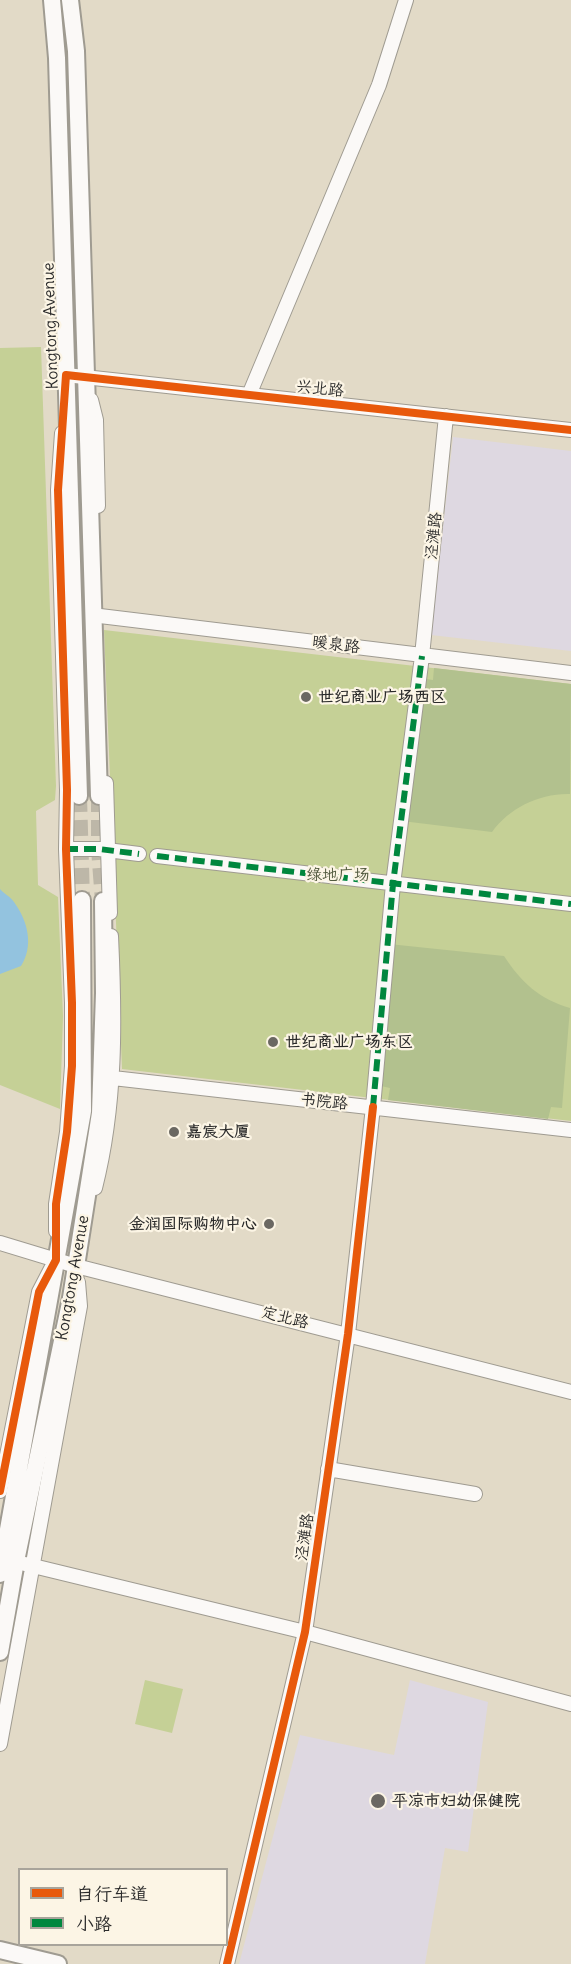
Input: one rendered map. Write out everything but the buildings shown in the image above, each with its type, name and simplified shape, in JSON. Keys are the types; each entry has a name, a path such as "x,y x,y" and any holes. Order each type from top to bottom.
{"main road":[{"name":"Kongtong Avenue","path":"52,0 57,58 79,796"},
{"name":"Kongtong Avenue","path":"70,0 76,63 99,796"},
{"name":"Kongtong Avenue","path":"0,1652 5,1563 83,1111 82,900"},
{"name":"Kongtong Avenue","path":"5,1563 71,1298 100,1113 104,993 103,901"},
{"path":"0,1950 58,1964"}],"street":[{"path":"249,395 379,85 406,0"},
{"name":"兴北路","path":"66,375 571,430"},
{"path":"0,1491 39,1292 56,1260 56,1204 67,1132 72,1066 58,490 66,375"},
{"path":"0,1744 80,1306 76,1266 104,1152 112,1078 114,1003 107,850 96,420 85,377"},
{"name":"泾滩路","path":"227,1964 305,1632 348,1334 373,1107 393,884 422,656 446,416"},
{"name":"暖泉路","path":"100,616 571,674"},
{"path":"66,849 107,850 139,854"},
{"path":"157,856 571,904"},
{"name":"书院路","path":"112,1078 571,1130"},
{"name":"定北路","path":"0,1243 76,1266 571,1392"},
{"path":"328,1469 475,1494"},
{"path":"5,1563 33,1566 305,1632 571,1704"}],"shaded area":[{"path":"453,437 571,451 571,651 431,635"},
{"name":"平凉市妇幼保健院","path":"410,1680 488,1702 468,1852 445,1848 425,1964 239,1964 300,1735 394,1755"}],"green space":[{"path":"41,347 56,786 55,800 36,811 38,885 58,897 63,1016 60,1109 0,1085 0,348"},
{"name":"绿地广场","path":"104,630 571,684 571,1121 122,1069"},
{"path":"434,668 571,684 570,794 548,796 526,804 507,816 492,832 402,821 419,678 433,680"},
{"path":"389,944 504,956 524,982 549,1000 570,1008 562,1108 551,1107 548,1119 388,1100 390,1088 381,1086"},
{"path":"145,1680 183,1689 172,1733 135,1724"}],"water":[{"path":"0,889 19,909 26,925 28,942 21,966 0,974"}],"tunnel":[{"path":"79,796 82,900"},
{"path":"99,796 99,849 103,901"}],"marked path":[{"path":"373,1107 393,884 422,656"},
{"path":"66,849 99,849 139,854"},
{"path":"157,856 571,904"}],"cycle path":[{"path":"0,1491 39,1292 56,1260 56,1204 67,1132 72,1066 58,490 66,375 571,430"},
{"path":"227,1964 305,1632 348,1334 373,1107"}],"place":[{"name":"世纪商业广场西区","path":"306,697"},
{"name":"世纪商业广场东区","path":"273,1042"},
{"name":"嘉宸大厦","path":"174,1132"},
{"name":"金润国际购物中心","path":"269,1224"},
{"name":"平凉市妇幼保健院","path":"378,1801"}]}
